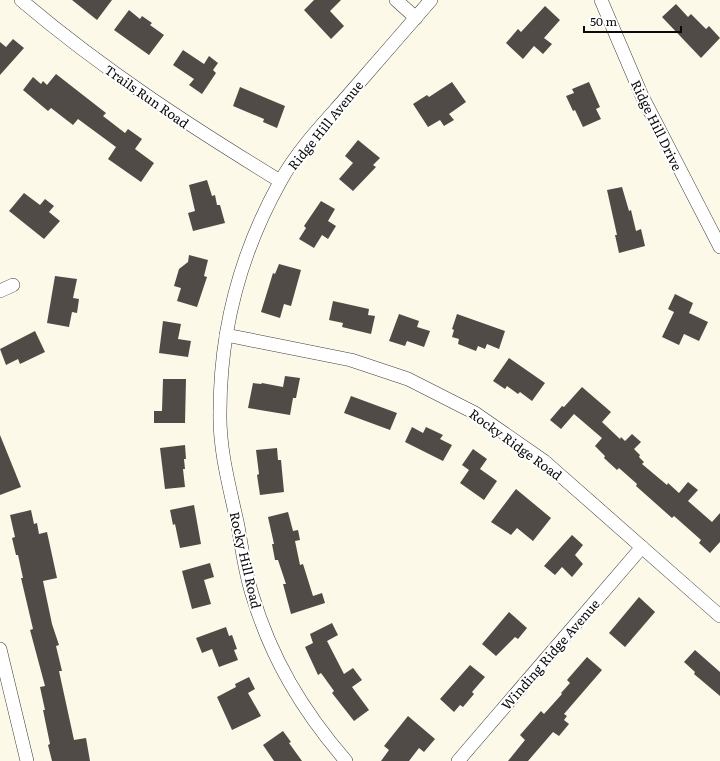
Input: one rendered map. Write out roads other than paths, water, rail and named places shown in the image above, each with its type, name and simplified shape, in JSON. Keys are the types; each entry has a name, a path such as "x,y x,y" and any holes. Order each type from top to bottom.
{"street":[{"name":"Trails Run Road","path":"22,0 115,74 193,128 280,181"},
{"path":"396,0 416,18"},
{"name":"Ridge Hill Avenue","path":"226,335 242,266 253,236 280,181 301,150 431,0"},
{"name":"Ridge Hill Drive","path":"601,0 642,96 720,247"},
{"path":"0,291 13,285"},
{"name":"Rocky Ridge Road","path":"226,335 351,360 408,380 475,413 544,461 720,616"},
{"name":"Rocky Hill Road","path":"226,335 220,413 224,456 251,592 266,637 293,690 319,730 346,761"},
{"name":"Winding Ridge Avenue","path":"458,761 642,547"},
{"path":"0,649 27,761"}]}
